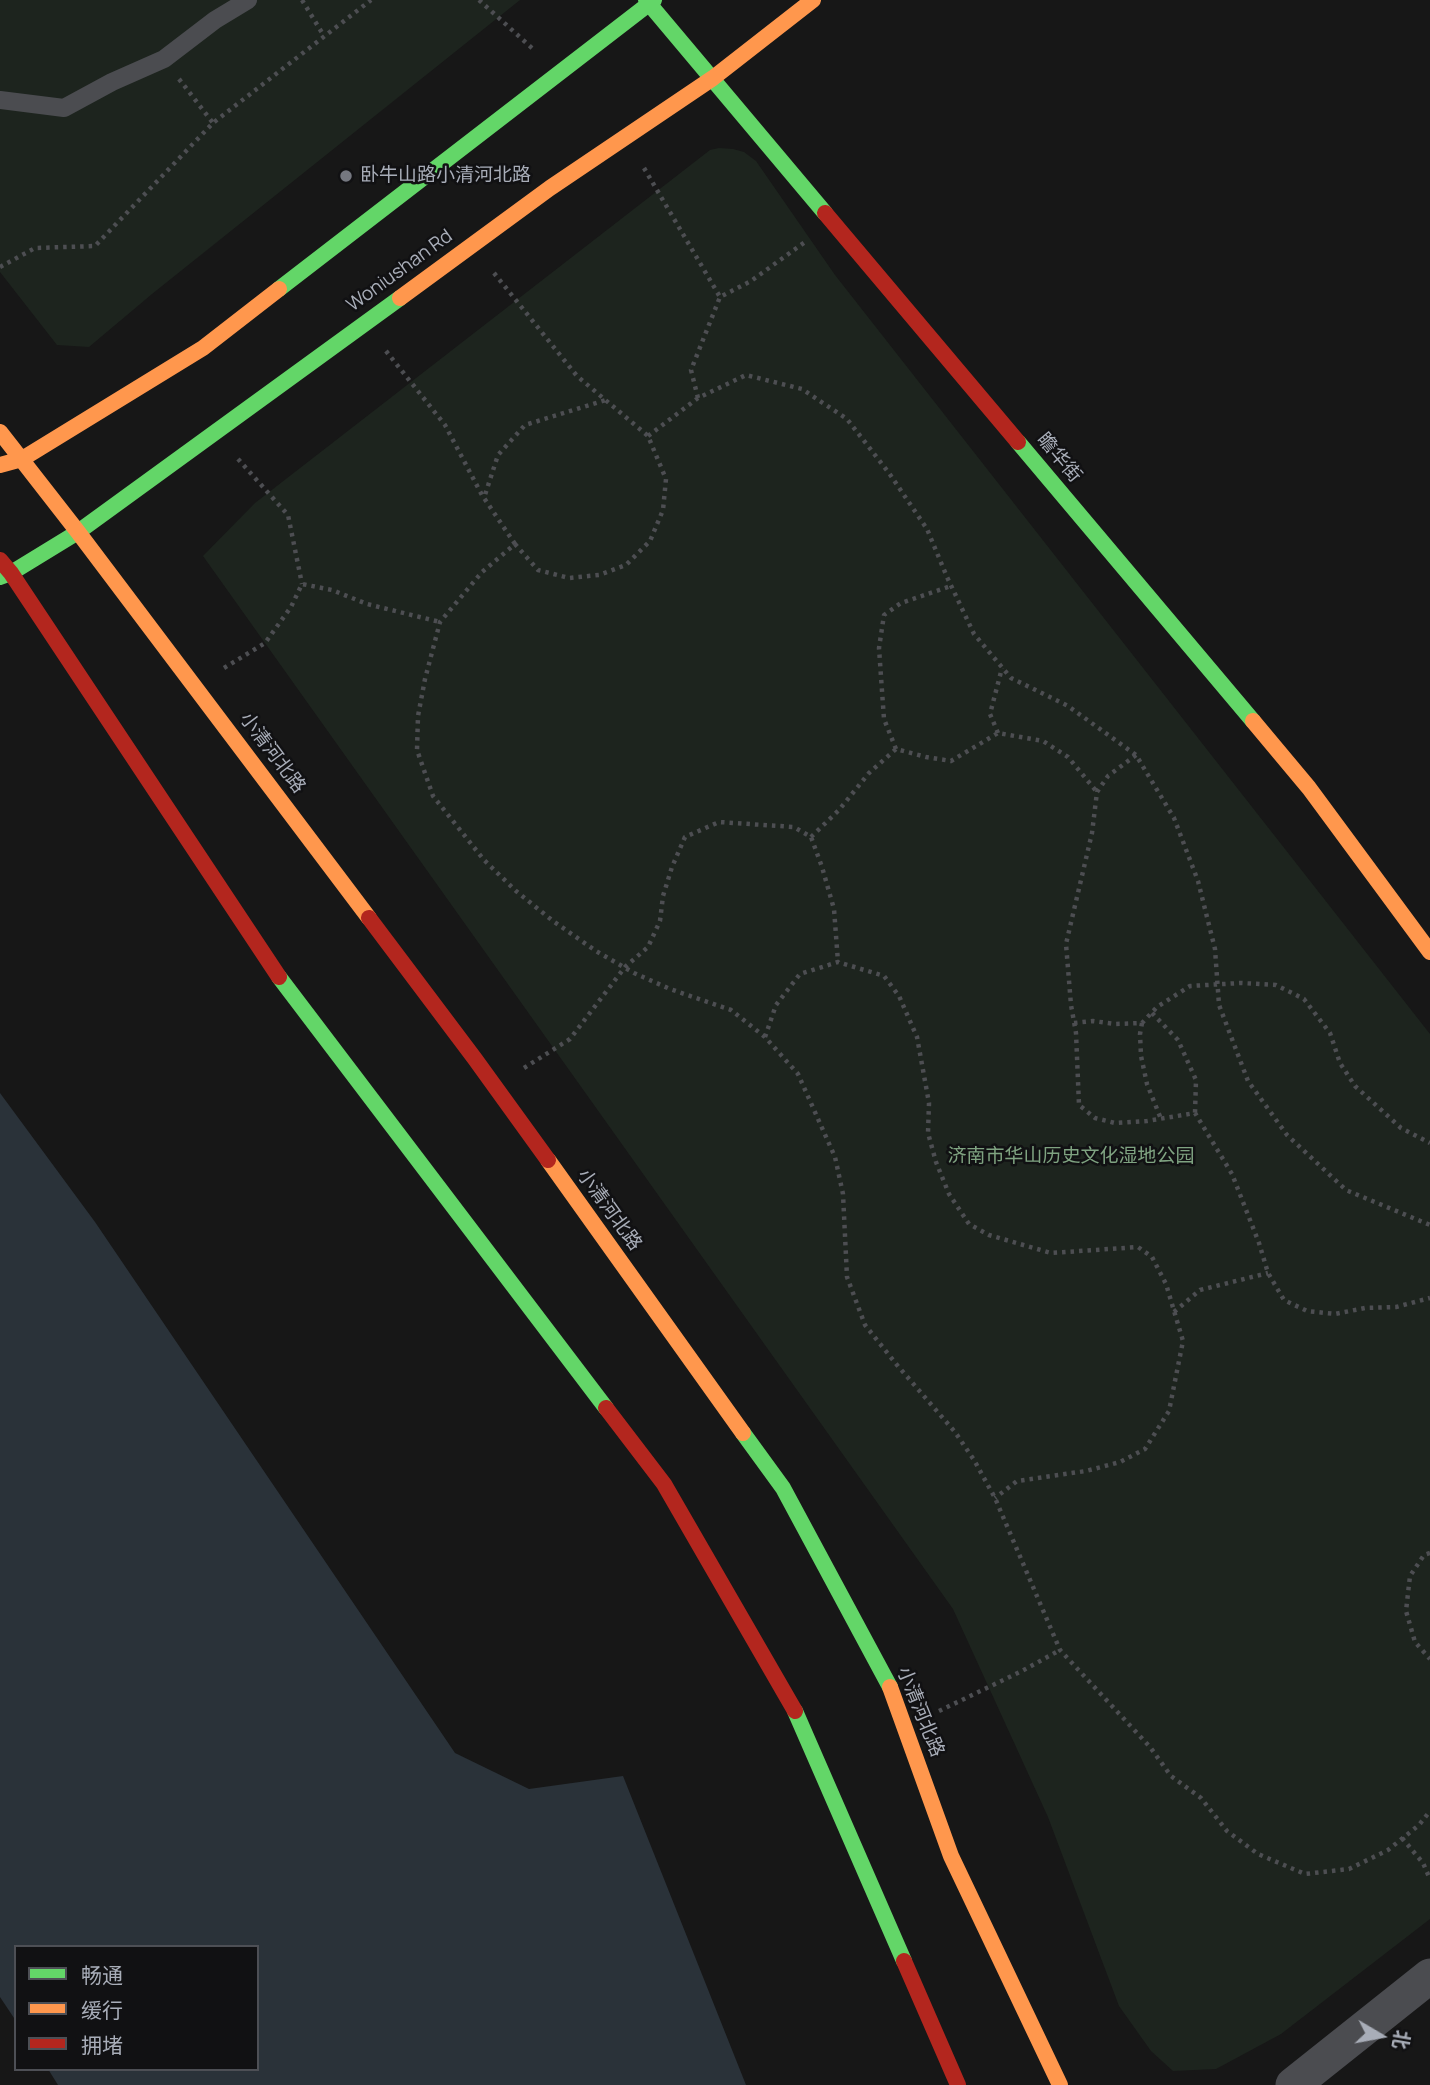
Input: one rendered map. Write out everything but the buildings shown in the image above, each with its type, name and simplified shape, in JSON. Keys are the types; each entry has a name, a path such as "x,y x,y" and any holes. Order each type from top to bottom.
{"main road":[{"name":"Woniushan Rd","path":"4,570 78,532 550,188 713,78 813,0"},
{"path":"0,465 22,459 203,348 559,74 649,1"},
{"name":"瞻华街","path":"649,1 1309,788 1430,951"},
{"name":"小清河北路","path":"0,432 194,685 495,1087 783,1488 892,1690 951,1856 1060,2085"},
{"path":"4,570 278,976 664,1484 799,1719 958,2085"}],"street":[{"path":"1293,2085 1430,1976"}],"lane":[{"path":"0,100 64,108 112,82 164,59 215,20 248,0"}],"path":[{"path":"302,0 324,36"},
{"path":"0,267 35,248 94,246 213,123 372,0"},
{"path":"479,0 559,74"},
{"path":"164,59 213,123"},
{"path":"625,137 720,297"},
{"path":"698,398 691,370 720,297 751,281 834,222"},
{"path":"364,324 445,425 484,498 515,544 538,570 569,578 599,575 626,565 650,541 663,510 666,479 648,436 578,376 471,245"},
{"path":"648,436 698,398 746,375 802,389 847,419 889,473 927,529 974,634 1011,678 1068,706 1136,755 1174,818 1198,881 1215,949 1219,1005 1248,1081 1287,1135 1346,1190 1430,1225"},
{"path":"484,498 498,455 525,425 606,400"},
{"path":"194,685 265,643 291,607 302,584 288,515 215,432"},
{"path":"515,544 482,572 440,622 418,716 417,750 433,796 484,860 553,921 596,951 625,967 670,989 731,1010 765,1037 798,1074 835,1157 843,1194 847,1277 865,1325 955,1432 974,1460 995,1498 1060,1650 1150,1747 1171,1776 1201,1798 1227,1831 1258,1854 1305,1874 1349,1869 1388,1850 1419,1825 1430,1811"},
{"path":"302,584 440,622"},
{"path":"896,749 884,719 879,648 884,615 901,603 951,586"},
{"path":"998,733 990,714 1002,667"},
{"path":"896,749 951,761 998,733 1043,741 1069,757 1097,792"},
{"path":"811,837 839,810 869,773 896,749"},
{"path":"1136,755 1108,776 1097,792 1090,844 1066,943 1079,1105 1096,1118 1115,1123 1195,1113"},
{"path":"495,1087 570,1039 625,967 648,947 660,920 666,887 685,837 719,822 794,827 811,837 834,909 838,962"},
{"path":"765,1037 776,1005 800,974 838,962 884,976 899,996 917,1037 929,1103 928,1133 949,1194 969,1224 989,1235 1051,1253 1138,1247 1152,1257 1166,1284 1183,1341 1169,1411 1145,1449 1120,1462 1098,1468 1017,1481 995,1498"},
{"path":"1161,1119 1147,1084 1141,1056 1142,1023 1157,1007 1190,986 1241,983 1276,985 1304,999 1330,1033 1339,1063 1355,1086 1401,1128 1430,1143"},
{"path":"1152,1013 1178,1040 1196,1080 1195,1113 1231,1174 1268,1273 1284,1300 1307,1311 1335,1314 1365,1308 1396,1307 1430,1298"},
{"path":"1074,1023 1142,1023"},
{"path":"1174,1312 1200,1290 1268,1273"},
{"path":"1430,1553 1424,1555 1410,1576 1406,1611 1415,1642 1430,1659"},
{"path":"905,1728 1060,1650"},
{"path":"1402,1838 1423,1863 1430,1879"}],"green space":[{"path":"0,0 520,0 89,347 57,345 0,272"},
{"name":"济南市华山历史文化湿地公园","path":"719,148 744,152 756,161 835,275 1430,1034 1430,1919 1281,2034 1216,2069 1173,2071 1151,2051 1119,2006 1048,1817 953,1609 203,556 255,503 710,150"}],"shaded area":[{"path":"0,1093 95,1222 455,1753 529,1789 623,1776 746,2085 58,2085 49,2071 259,2071 259,1945 14,1945 14,2018 0,1997"}],"traffic: fast":[{"path":"646,0 825,213"},
{"path":"279,289 654,0"},
{"path":"0,577 78,532 400,298"},
{"path":"1018,442 1253,721"},
{"path":"279,977 606,1408"},
{"path":"743,1433 783,1488 890,1687"},
{"path":"795,1711 904,1961"}],"traffic: slow":[{"path":"400,298 550,188 713,78 813,0"},
{"path":"0,465 22,459 203,348 279,289"},
{"path":"0,432 369,918"},
{"path":"1253,721 1309,788 1430,952"},
{"path":"548,1160 743,1433"},
{"path":"890,1687 951,1856 1060,2085"}],"traffic: jam":[{"path":"825,213 1018,442"},
{"path":"0,560 279,977"},
{"path":"369,918 548,1160"},
{"path":"606,1408 664,1484 795,1711"},
{"path":"904,1961 958,2085"}],"place":[{"name":"卧牛山路小清河北路","path":"346,176"}]}
